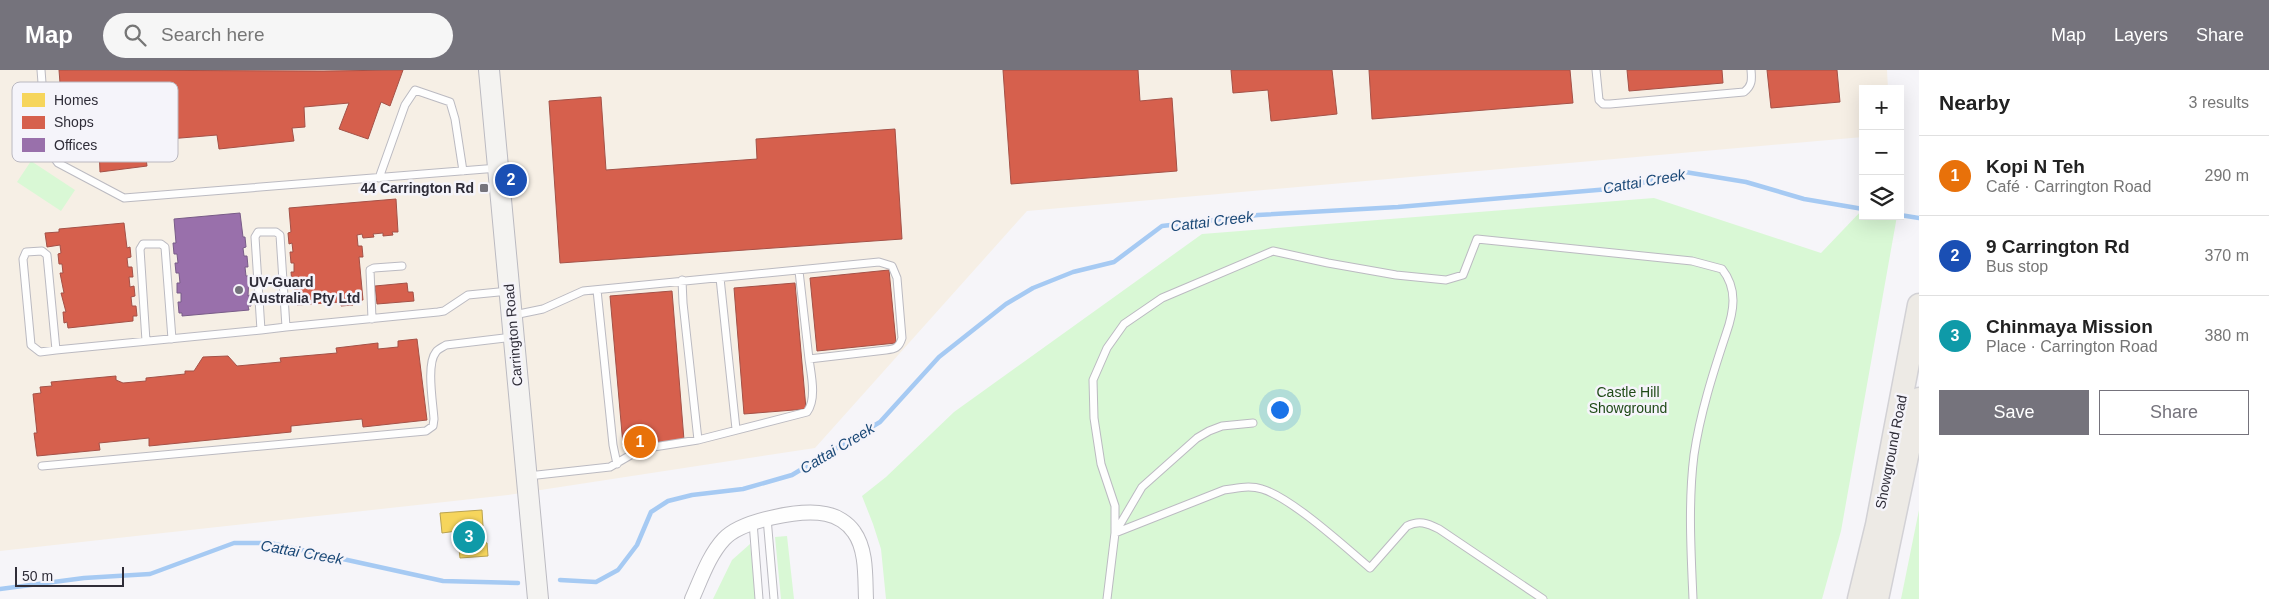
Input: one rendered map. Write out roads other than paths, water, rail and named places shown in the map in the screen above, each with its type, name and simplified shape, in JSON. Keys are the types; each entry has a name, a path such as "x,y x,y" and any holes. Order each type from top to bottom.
{"main road":[{"name":"Carrington Road","path":"489,70 538,599"},
{"name":"Showground Road","path":"1859,599 1876,525 1919,305"},
{"name":"Showground Road","path":"1877,599 1919,398"}],"street":[{"path":"692,599 717,548 726,537 752,521 767,518 826,514 846,523 854,531 862,551 866,599"}],"lane":[{"path":"1596,70 1599,100 1603,104 1610,104 1744,92 1752,82 1751,70"},
{"path":"379,178 405,105 415,90 450,102 455,119 463,171"},
{"path":"57,162 124,198 498,168"},
{"path":"261,330 255,237 258,232 276,232 280,235 286,327"},
{"path":"1108,599 1115,533 1115,506 1101,464 1094,418 1094,380 1107,348 1124,324 1162,298 1273,251 1396,275 1446,280 1463,275 1477,239 1692,261 1722,269 1732,285 1734,294 1731,320 1712,377 1694,454 1692,489 1693,599"},
{"path":"146,341 140,249 143,244 162,244 165,247 172,339"},
{"path":"56,350 47,255 42,251 26,252 23,259 31,345 40,352 444,311 468,295 509,291"},
{"path":"511,316 543,309 583,291 878,262 892,266 898,278 902,338 896,348 809,359"},
{"path":"372,319 370,270 402,266"},
{"path":"526,476 586,470 617,464 641,448 698,440 807,412 812,398 800,271"},
{"path":"720,278 736,429"},
{"path":"682,280 698,440"},
{"path":"597,290 613,445 617,464"},
{"path":"42,466 426,431 433,426 434,419 431,370 432,359 437,350 446,345 513,337"},
{"path":"1115,533 1142,487 1197,438 1222,426 1253,423"},
{"path":"1115,533 1224,490 1243,487 1262,489 1293,506 1370,568 1407,526 1414,522 1422,522 1438,529 1542,599"},
{"path":"767,518 774,599"},
{"path":"752,521 759,599"}],"waterway":[{"name":"Cattai Creek","path":"560,580 596,582 618,570 637,545 651,512 668,501 692,495 743,489 792,475 880,422 939,357 1006,304 1033,288 1073,272 1114,262 1162,226 1258,215 1398,207 1621,188 1685,172 1746,182 1804,199 1859,208"},
{"name":"Cattai Creek","path":"1904,216 1919,218"},
{"name":"Cattai Creek","path":"0,589 84,578 150,574 234,543 270,543 443,581 518,583"}],"place":[{"name":"9 Carrington Rd","path":"511,180"},
{"name":"44 Carrington Rd","path":"484,188"},
{"name":"UV-Guard Australia Pty Ltd","path":"239,290"},
{"name":"Kopi N Teh","path":"640,442"},
{"name":"Chinmaya Mission","path":"469,537"}],"park label":[{"name":"Castle Hill Showground","path":"1628,400"}]}
